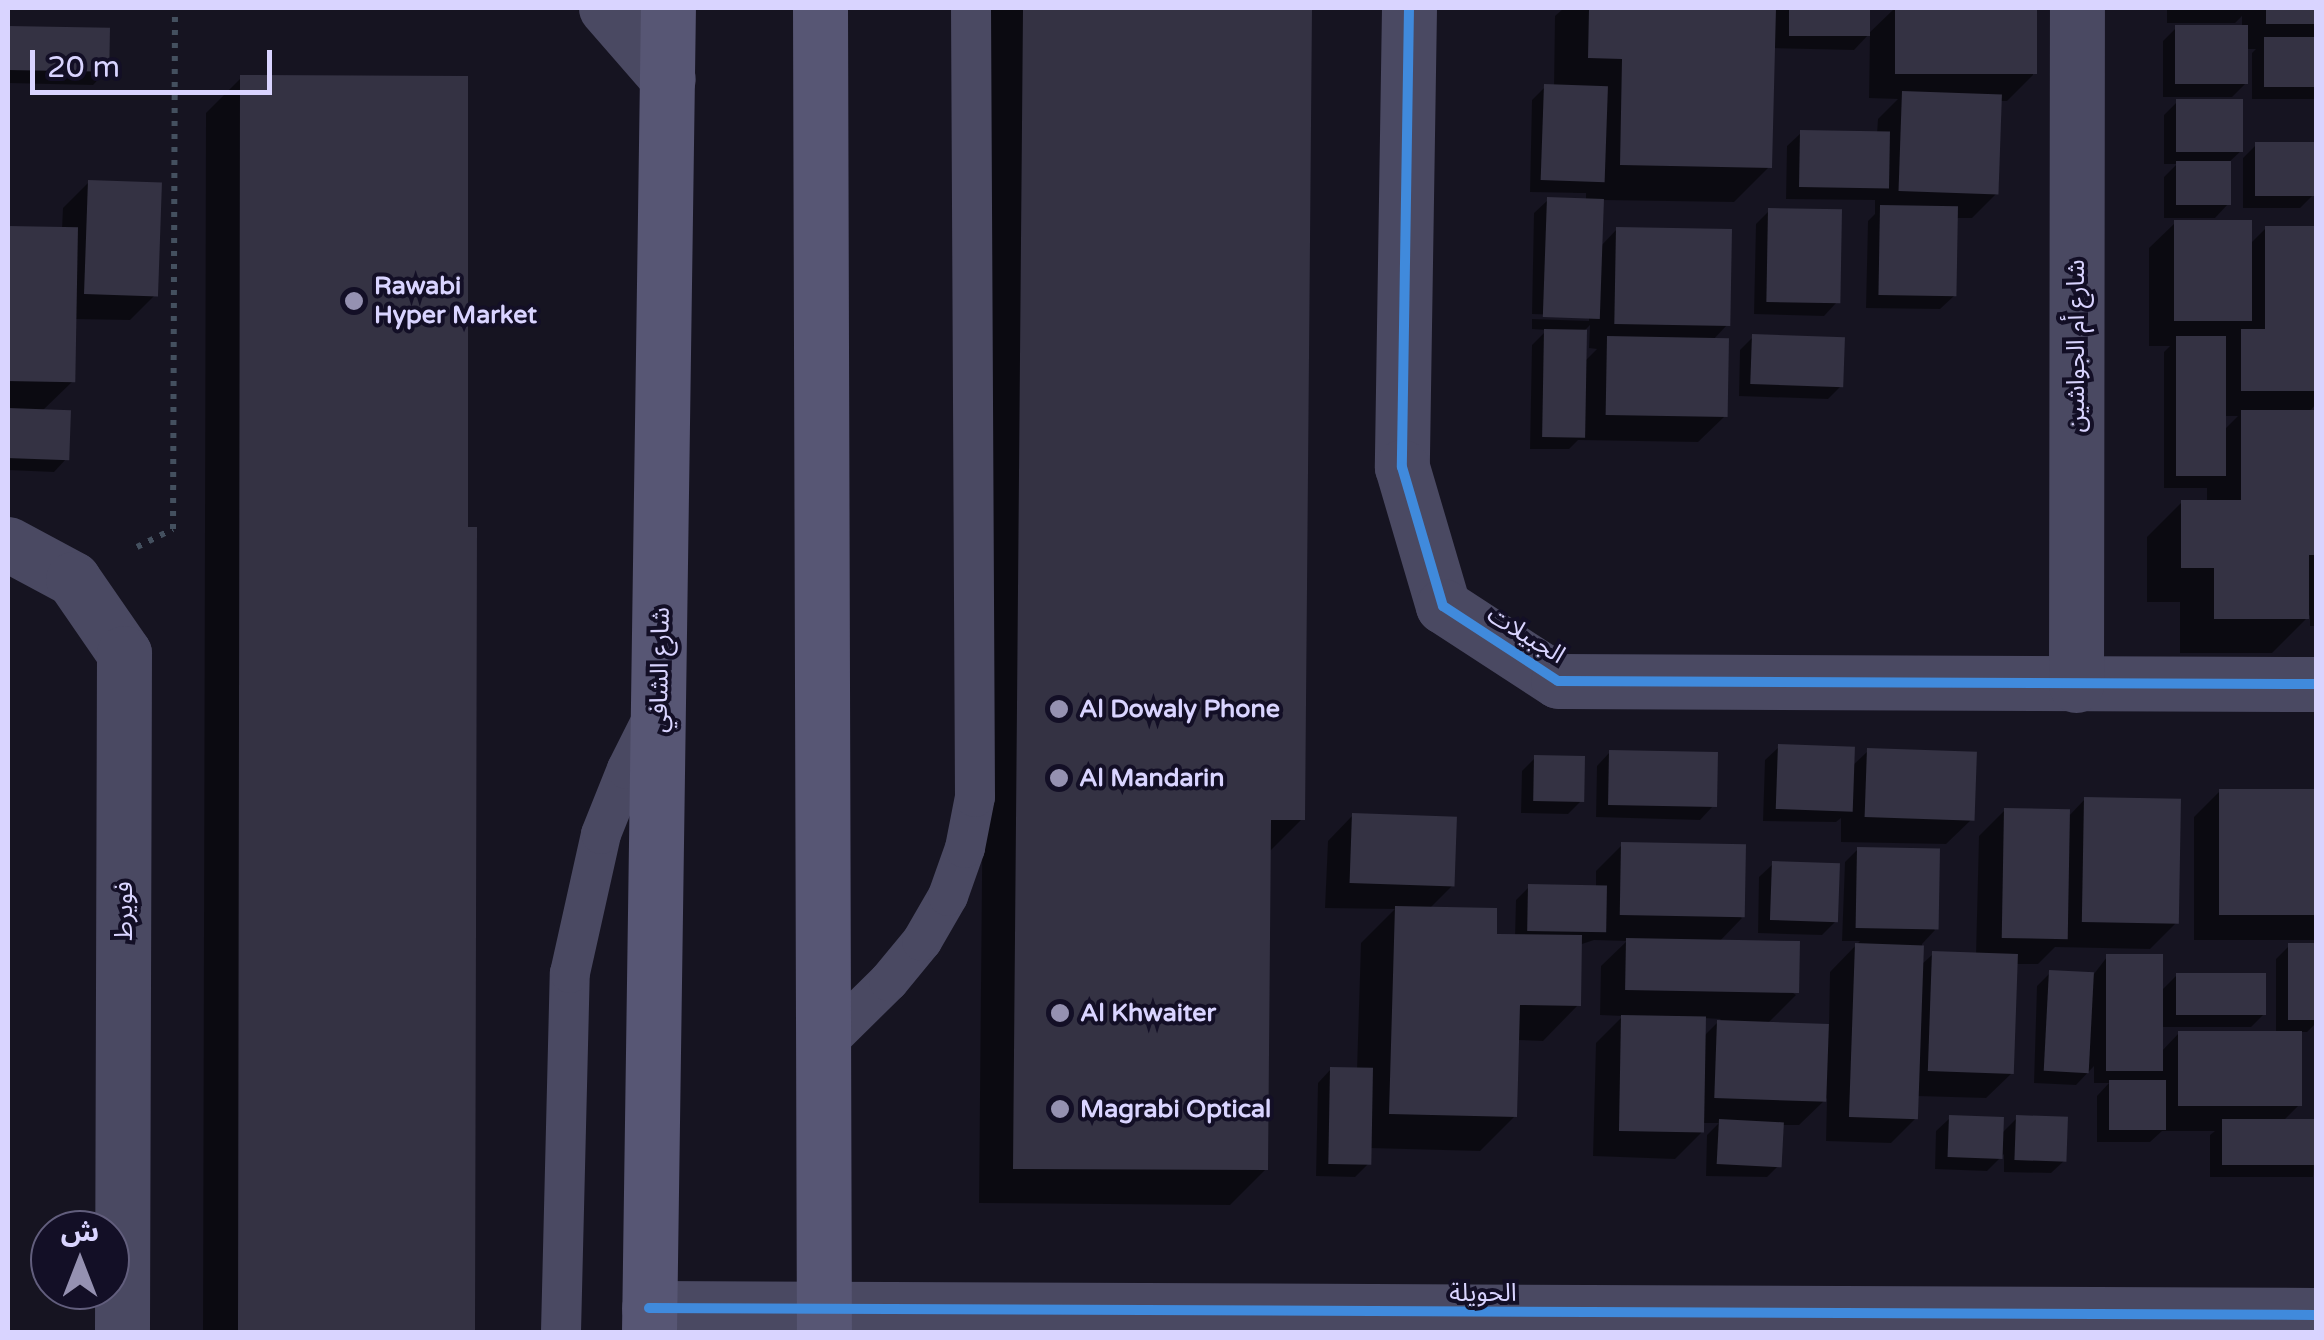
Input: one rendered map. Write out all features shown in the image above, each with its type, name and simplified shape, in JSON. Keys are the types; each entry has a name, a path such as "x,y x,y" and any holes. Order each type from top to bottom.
{"main road":[{"name":"شارع الشافي","path":"649,1320 668,8"},
{"path":"820,8 824,1321"}],"street":[{"path":"606,8 668,79"},
{"name":"الجبيلات","path":"1409,8 1402,468 1443,606 1558,681 2316,684"},
{"name":"شارع أم الجواشين","path":"2076,685 2077,8"},
{"name":"فويرط","path":"8,544 73,579 124,653 122,1332"},
{"name":"الحويلة","path":"649,1320 2316,1315"}],"lane":[{"path":"822,1047 889,981 922,940 948,896 965,848 975,797 970,8"},
{"path":"561,1332 570,973 601,834 626,768 660,706"}],"path":[{"path":"73,579 173,529 175,8"}],"building":[{"path":"1023,8 1312,8 1305,820 1271,820 1268,1170 1013,1169"},
{"path":"1589,8 1776,8 1772,168 1620,165 1622,59 1588,58"},
{"path":"1789,8 1870,8 1870,36 1789,36"},
{"path":"1895,8 2037,8 2037,74 1895,74"},
{"path":"2266,8 2316,8 2316,24 2266,24"},
{"path":"2175,25 2248,25 2248,84 2175,84"},
{"path":"8,26 110,28 109,72 8,70"},
{"path":"2264,37 2316,37 2316,87 2264,87"},
{"path":"240,75 468,76 468,527 477,527 475,1332 238,1332"},
{"path":"1544,84 1608,86 1605,182 1541,180"},
{"path":"1902,91 2002,94 1998,194 1899,191"},
{"path":"2176,99 2243,99 2243,152 2176,152"},
{"path":"1800,130 1890,132 1889,189 1799,187"},
{"path":"2255,142 2315,142 2315,196 2255,196"},
{"path":"2176,161 2231,161 2231,205 2176,205"},
{"path":"88,180 162,183 158,297 84,294"},
{"path":"1547,197 1604,199 1600,319 1543,317"},
{"path":"1880,205 1958,206 1956,296 1878,295"},
{"path":"1768,208 1842,209 1840,303 1766,302"},
{"path":"2174,220 2252,220 2252,321 2174,321"},
{"path":"8,226 78,227 75,382 8,381"},
{"path":"2265,226 2316,226 2316,391 2241,391 2241,329 2265,329"},
{"path":"1616,227 1732,229 1730,326 1614,324"},
{"path":"1544,329 1587,330 1585,438 1542,437"},
{"path":"1752,334 1845,337 1843,387 1750,384"},
{"path":"1607,336 1729,338 1728,417 1606,415"},
{"path":"2176,336 2226,336 2226,476 2176,476"},
{"path":"8,408 71,410 69,460 8,458"},
{"path":"2241,410 2316,410 2316,555 2309,555 2309,619 2214,619 2214,568 2181,568 2181,500 2241,500"},
{"path":"1778,744 1855,747 1853,812 1776,809"},
{"path":"1867,748 1977,752 1975,821 1865,817"},
{"path":"1609,750 1718,752 1717,807 1608,805"},
{"path":"1534,755 1585,756 1584,802 1533,801"},
{"path":"2219,789 2316,789 2316,915 2219,915"},
{"path":"2084,797 2181,799 2179,924 2082,922"},
{"path":"2004,808 2070,809 2068,939 2002,938"},
{"path":"1352,813 1457,817 1454,887 1350,883"},
{"path":"1621,842 1746,844 1745,917 1620,915"},
{"path":"1857,847 1940,848 1939,929 1856,928"},
{"path":"1772,861 1840,863 1838,922 1770,920"},
{"path":"1528,884 1607,885 1606,932 1527,931"},
{"path":"1395,906 1497,908 1497,934 1582,935 1581,1006 1520,1005 1517,1117 1389,1114"},
{"path":"1626,938 1800,941 1799,993 1625,990"},
{"path":"1855,943 1924,945 1918,1119 1849,1117"},
{"path":"2288,943 2316,943 2316,1020 2288,1020"},
{"path":"1932,951 2018,954 2014,1074 1928,1071"},
{"path":"2106,954 2163,954 2163,1071 2106,1071"},
{"path":"2049,970 2094,972 2089,1073 2044,1071"},
{"path":"2176,973 2266,973 2266,1015 2176,1015"},
{"path":"1621,1015 1706,1016 1704,1132 1619,1131"},
{"path":"1717,1020 1829,1024 1826,1102 1714,1098"},
{"path":"2178,1031 2302,1031 2302,1106 2178,1106"},
{"path":"1330,1067 1373,1068 1371,1165 1328,1164"},
{"path":"2109,1080 2166,1080 2166,1130 2109,1130"},
{"path":"1949,1115 2004,1117 2003,1159 1948,1157"},
{"path":"2016,1115 2068,1117 2066,1162 2014,1160"},
{"path":"1719,1119 1784,1122 1782,1167 1717,1164"},
{"path":"2222,1119 2316,1119 2316,1165 2222,1165"}],"cycle path":[{"path":"1409,8 1402,467 1443,606 1558,681 2316,684"},
{"path":"649,1308 2316,1315"}],"place":[{"name":"Rawabi Hyper Market","path":"354,301"},
{"name":"Al Dowaly Phone","path":"1059,709"},
{"name":"Al Mandarin","path":"1059,778"},
{"name":"Al Khwaiter","path":"1060,1013"},
{"name":"Magrabi Optical","path":"1060,1109"}]}
